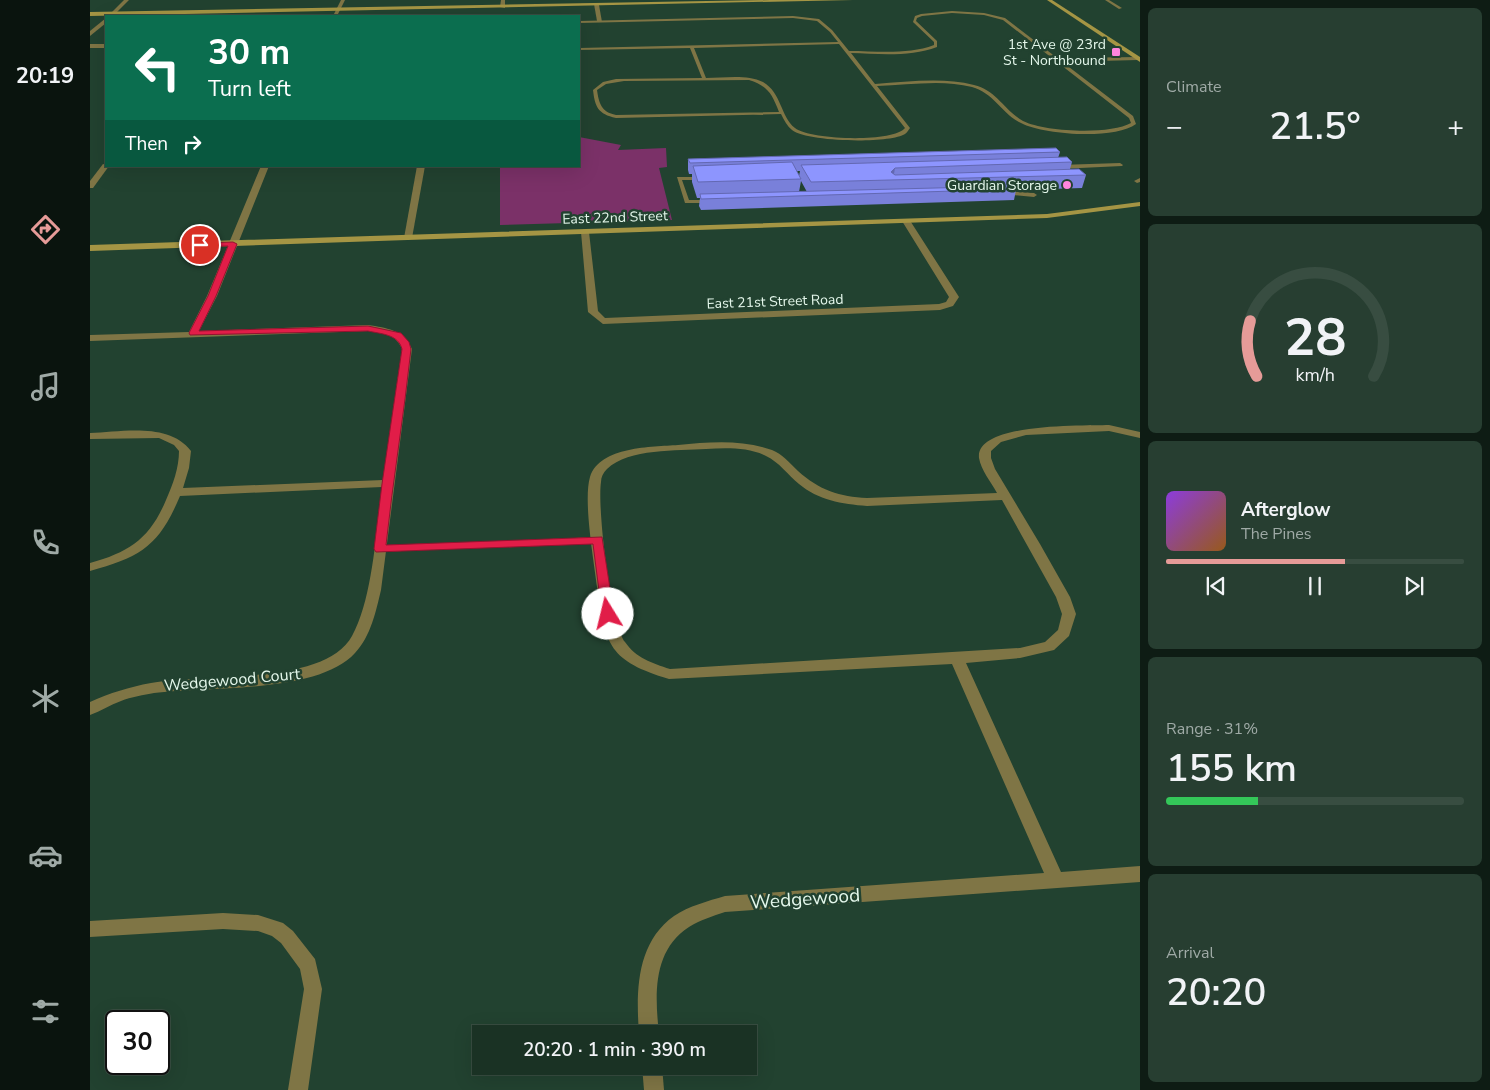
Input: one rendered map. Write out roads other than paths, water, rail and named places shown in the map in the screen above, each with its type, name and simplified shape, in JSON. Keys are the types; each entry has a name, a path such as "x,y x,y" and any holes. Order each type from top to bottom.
{"street":[{"path":"111,15 127,0"},
{"path":"336,15 343,0"},
{"path":"503,0 503,7"},
{"path":"90,14 851,0"},
{"path":"1049,0 1138,58"},
{"path":"596,5 600,21"},
{"path":"90,34 105,21"},
{"path":"90,46 105,46"},
{"path":"1058,60 1138,58"},
{"path":"1065,66 1138,58"},
{"path":"90,186 105,167"},
{"path":"193,333 212,296 265,167"},
{"path":"408,238 421,167"},
{"name":"East 22nd Street","path":"90,248 1047,216 1140,204"},
{"name":"East 21st Street Road","path":"585,232 593,312 598,318 609,322 940,308 950,304 954,297 906,221"},
{"name":"Wedgewood Court","path":"90,338 368,328 385,331 402,338 407,349 387,484 374,590 364,627 351,649 337,661 316,671 286,677 153,686 129,692 90,708"},
{"path":"1004,496 867,502 845,501 813,490 779,458 754,448 738,446 636,451 609,462 596,476 594,486 598,540 609,621 613,637 623,650 638,662 669,674 957,658 1020,653 1049,646 1064,632 1069,619 1063,597 1004,496 985,458 986,450 997,440 1009,435 1026,432 1109,428 1140,435"},
{"path":"90,436 161,435 178,443 185,450 185,463 165,519 144,544 118,560 90,567"},
{"path":"176,492 387,484"},
{"path":"957,658 1056,880"},
{"name":"Wedgewood","path":"648,1025 645,996 649,968 658,945 679,923 695,914 725,904 1140,874"},
{"path":"90,929 223,921 258,924 277,929 287,937 309,965 313,990 298,1090"},
{"path":"653,1075 654,1090"}],"lane":[{"path":"1106,0 1120,8"},
{"path":"848,52 917,51 936,46 936,42 914,21 916,17 933,14 972,13 994,16 1004,19 1132,117 1133,126 1118,130 1073,132 1044,130 1022,122 988,91 972,85 953,83 875,85"},
{"path":"580,22 800,17 820,21 848,52 908,126 903,133 880,137 813,137 793,129 768,86 764,83 742,78 624,80 605,83 598,86 595,90 598,107 606,114 627,117 783,114"},
{"path":"580,49 840,43"},
{"path":"692,47 704,78"},
{"path":"1051,167 1120,165"},
{"path":"707,178 679,178 687,202 717,202"},
{"path":"1012,187 1018,193"},
{"path":"996,194 1018,193 1034,195"},
{"path":"380,549 598,540"}],"place":[{"name":"1st Ave @ 23rd St - Northbound","path":"1116,52"},
{"name":"Guardian Storage","path":"1067,185"}]}
